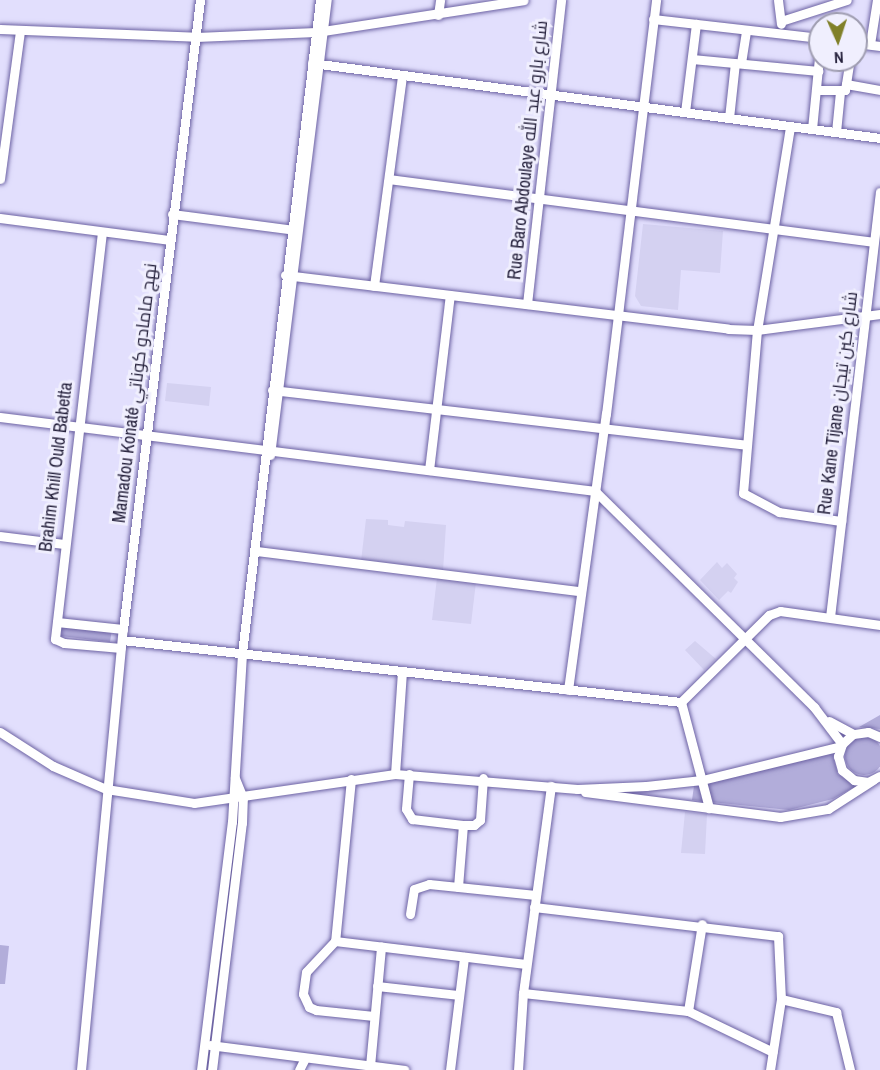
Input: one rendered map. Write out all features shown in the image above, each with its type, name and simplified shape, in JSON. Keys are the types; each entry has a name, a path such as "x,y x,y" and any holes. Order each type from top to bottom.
{"street":[{"name":"Mamadou Konaté نهج مامادو كوناتي","path":"81,1070 123,629 200,0"},
{"path":"320,0 320,32"},
{"path":"201,1070 232,800 242,653 269,450 315,64 327,0"},
{"path":"438,15 440,0"},
{"path":"0,29 196,37 320,32 524,0"},
{"name":"Rue Baro Abdoulaye شارع بارو عبد الله","path":"527,304 553,96 561,0"},
{"path":"568,690 604,429 656,0"},
{"path":"778,0 782,34"},
{"path":"781,21 847,0"},
{"path":"875,45 877,0"},
{"path":"653,19 808,37"},
{"path":"685,112 696,24"},
{"path":"729,118 746,30"},
{"path":"0,179 20,31"},
{"path":"692,58 808,69"},
{"path":"315,64 880,138"},
{"path":"812,129 818,72"},
{"path":"836,132 847,72"},
{"path":"374,286 402,76"},
{"path":"816,90 843,88 880,90"},
{"path":"790,127 757,330 744,445 743,493 779,512 841,521"},
{"path":"389,179 872,242"},
{"name":"Rue Kane Tijane شارع كين تيجان","path":"830,617 868,314 872,242 880,192"},
{"path":"172,214 295,230"},
{"path":"0,218 169,240"},
{"name":"Brahim Khill Ould Babetta","path":"57,622 77,427 102,232"},
{"path":"289,276 757,330 880,314"},
{"path":"429,470 450,295"},
{"path":"275,390 744,445"},
{"path":"0,417 595,491 824,717 841,745 839,761 845,774 858,782 877,780"},
{"path":"0,536 64,544"},
{"path":"256,551 580,591"},
{"path":"123,629 57,622 57,642 122,644 242,653 681,702 748,641 762,621 780,611 880,625"},
{"path":"395,774 402,671"},
{"path":"681,702 709,808"},
{"path":"824,717 853,734 879,735"},
{"path":"0,732 53,766 106,789 182,802 232,800 351,779 409,774 483,778 578,789 604,796 780,817 813,813 843,802 877,780"},
{"path":"578,789 702,780 841,745 853,734"},
{"path":"409,774 406,808 412,819 463,825 474,825 480,820 483,778"},
{"path":"212,1070 243,798 234,776"},
{"path":"351,779 335,941 306,972 304,1001 316,1010 374,1017"},
{"path":"518,1070 526,964 551,786"},
{"path":"458,887 463,825"},
{"path":"410,914 414,889 429,884 535,895"},
{"path":"534,907 702,924 780,938 781,999 771,1070"},
{"path":"688,1011 702,924"},
{"path":"335,941 526,964"},
{"path":"369,1066 381,947"},
{"path":"450,1070 464,957"},
{"path":"377,986 458,995"},
{"path":"523,993 688,1011 773,1052"},
{"path":"781,999 836,1012 850,1070"},
{"path":"204,1044 405,1070"},
{"path":"299,1070 304,1058"}],"shaded area":[{"path":"643,224 723,231 720,273 681,270 678,310 641,306 635,296"},
{"path":"167,383 211,387 209,406 165,401"},
{"path":"366,519 388,520 388,525 404,527 405,521 446,525 443,571 361,561"},
{"path":"717,562 722,568 727,563 737,574 734,578 738,582 731,593 728,591 719,600 700,580"},
{"path":"437,578 476,582 471,624 432,620"},
{"path":"62,624 112,629 110,642 61,636"},
{"path":"695,641 716,659 704,670 685,650"},
{"path":"880,715 880,729 859,727"},
{"path":"864,737 877,743 883,756 877,769 864,775 851,769 845,756 851,743"},
{"path":"831,749 838,774 856,786 833,799 789,810 692,800 694,786"},
{"path":"685,812 707,814 705,854 681,853"},
{"path":"0,945 9,946 5,984 0,984"}]}
